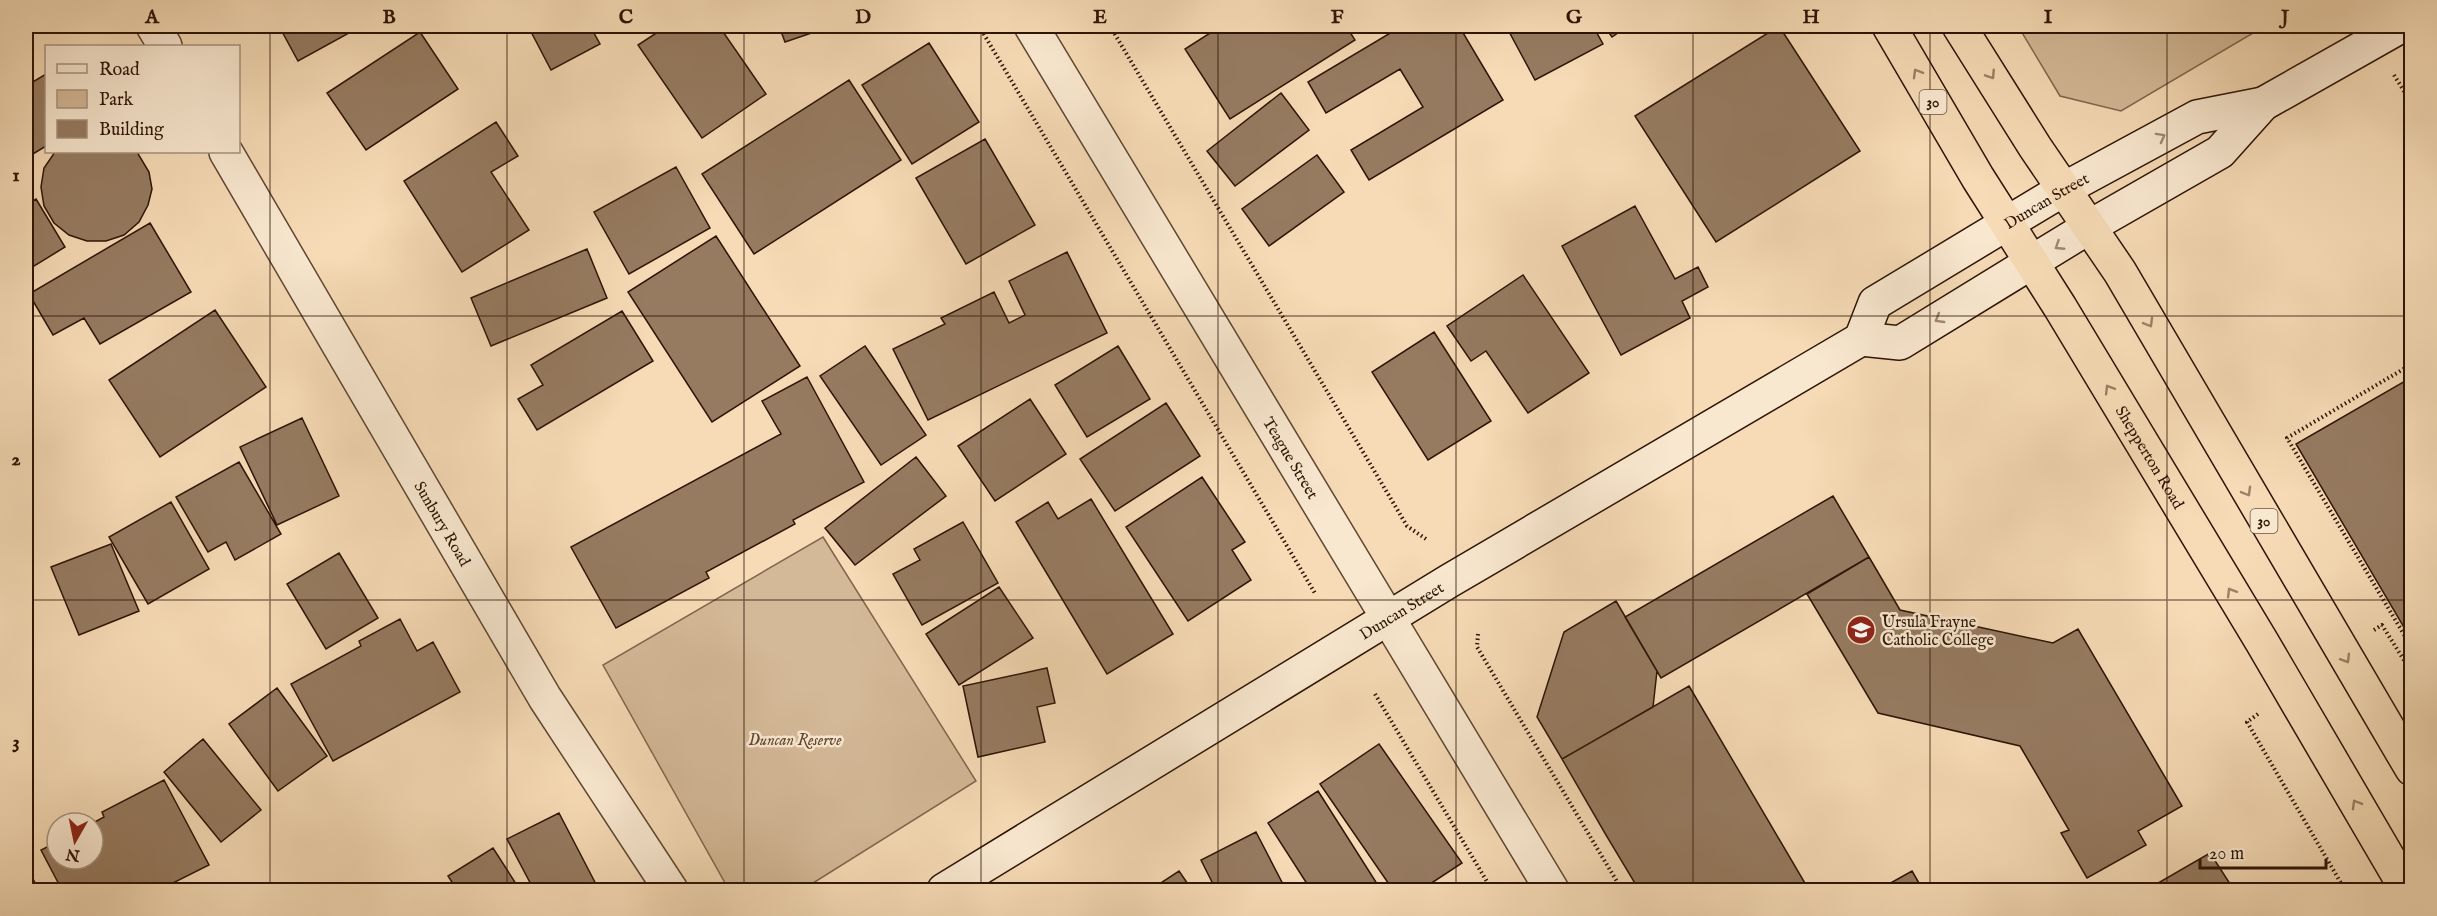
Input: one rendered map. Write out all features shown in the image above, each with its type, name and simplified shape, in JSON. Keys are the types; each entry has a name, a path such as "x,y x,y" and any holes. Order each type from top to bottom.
{"highway":[{"name":"Shepperton Road","path":"1889,26 2006,224 2256,632 2407,891"},
{"name":"30","path":"1959,26 2120,272 2280,549 2412,769"}],"street":[{"path":"153,26 164,45"},
{"name":"Teague Street","path":"1031,26 1552,891"},
{"name":"Duncan Street","path":"1861,339 1875,303 2064,189 2197,117 2263,104 2402,26"},
{"name":"Duncan Street","path":"944,891 1388,619 1861,339 1900,343 2089,227 2220,152 2263,104"},
{"name":"Sunbury Road","path":"227,153 545,698 671,891"}],"path":[{"path":"979,26 1317,595"},
{"path":"1110,26 1407,526 1426,539"},
{"path":"2394,75 2412,104"},
{"path":"2412,364 2287,438 2412,648"},
{"path":"2373,631 2382,625 2412,673"},
{"path":"1478,634 1477,647 1622,891"},
{"path":"1375,694 1492,891"},
{"path":"2258,714 2247,722 2345,891"}],"green space":[{"path":"2018,26 2265,26 2121,111 2060,96"},
{"name":"Duncan Reserve","path":"823,537 976,781 802,890 729,890 603,665"}],"building":[{"path":"279,26 345,26 349,33 298,61"},
{"path":"528,26 590,26 600,44 551,70"},
{"path":"667,26 719,26 766,94 702,138 638,45"},
{"path":"779,26 832,26 785,42"},
{"path":"1221,26 1346,26 1355,40 1230,119 1185,49"},
{"path":"1402,26 1459,26 1503,100 1369,180 1351,150 1423,107 1400,69 1326,113 1308,82"},
{"path":"1506,26 1593,26 1603,44 1535,80"},
{"path":"1604,26 1628,26 1612,37"},
{"path":"1779,26 1860,151 1716,242 1635,116"},
{"path":"420,32 458,89 366,150 327,93"},
{"path":"929,43 979,122 912,164 862,85"},
{"path":"45,75 45,147 33,154 26,154 26,86"},
{"path":"849,80 901,160 754,254 702,174"},
{"path":"1281,93 1309,130 1235,186 1207,151"},
{"path":"496,122 518,156 491,172 529,230 462,272 404,181"},
{"path":"985,139 1035,225 966,264 916,178"},
{"path":"54,153 138,153 149,172 152,189 148,205 139,222 124,235 106,241 87,241 69,235 54,223 44,206 41,187 44,168"},
{"path":"1317,155 1344,192 1269,246 1242,209"},
{"path":"676,167 710,228 629,274 594,212"},
{"path":"36,199 65,247 26,271 26,205"},
{"path":"1635,206 1675,279 1698,267 1708,287 1682,301 1690,318 1621,355 1562,246"},
{"path":"150,223 191,292 100,344 84,318 53,335 29,294"},
{"path":"716,236 800,366 712,422 628,292"},
{"path":"587,249 607,298 491,346 471,298"},
{"path":"1067,252 1107,333 928,420 893,349 945,324 941,318 994,292 1009,323 1025,315 1009,281"},
{"path":"1523,275 1589,373 1528,413 1486,351 1471,361 1447,326"},
{"path":"215,310 266,387 160,457 109,380"},
{"path":"622,311 653,361 537,430 518,399 543,385 531,365"},
{"path":"1434,332 1491,421 1428,460 1372,372"},
{"path":"865,346 926,435 881,465 820,376"},
{"path":"1118,346 1150,399 1087,437 1055,385"},
{"path":"807,377 864,482 793,520 795,524 706,572 709,578 616,628 571,547 781,434 762,401"},
{"path":"2412,377 2412,641 2296,444"},
{"path":"1030,399 1066,454 995,501 958,446"},
{"path":"1166,403 1200,456 1115,511 1080,459"},
{"path":"302,418 339,496 277,525 240,447"},
{"path":"916,457 946,496 855,565 825,528"},
{"path":"239,462 281,534 235,560 226,542 208,552 176,497"},
{"path":"1202,477 1245,542 1232,550 1251,580 1188,621 1126,527"},
{"path":"1833,496 1869,557 1661,678 1625,617"},
{"path":"1091,499 1173,634 1107,674 1016,522 1048,502 1058,519"},
{"path":"171,502 209,569 148,604 109,537"},
{"path":"963,522 998,583 922,625 893,574 920,560 914,549"},
{"path":"111,544 139,611 79,635 51,567"},
{"path":"339,553 378,618 326,649 287,584"},
{"path":"1869,557 1900,610 2053,643 2078,629 2182,806 2138,831 2146,845 2087,878 2061,833 2069,830 2020,746 1878,713 1807,594"},
{"path":"999,587 1033,638 959,685 926,634"},
{"path":"1616,601 1657,671 1653,707 1562,759 1537,717 1564,632"},
{"path":"400,619 417,651 433,642 460,692 333,761 291,684 361,646 359,641"},
{"path":"1047,668 1055,703 1037,707 1045,742 978,757 963,686"},
{"path":"1689,686 1809,890 1639,890 1606,835 1562,759"},
{"path":"277,688 327,756 278,791 229,724"},
{"path":"203,739 261,810 221,842 164,772"},
{"path":"1379,744 1462,863 1421,890 1393,890 1320,784"},
{"path":"164,780 209,865 159,890 62,890 52,871 105,871 104,811"},
{"path":"1318,791 1381,890 1311,890 1268,823"},
{"path":"559,813 599,890 534,890 507,839"},
{"path":"1256,832 1286,890 1216,890 1201,860"},
{"path":"493,848 520,890 457,890 448,876"},
{"path":"2210,853 2234,890 2146,890"},
{"path":"26,866 39,890 26,890"},
{"path":"1179,871 1192,890 1150,890"},
{"path":"1912,871 1923,890 1878,890"}],"place":[{"name":"Ursula Frayne Catholic College","path":"1861,630"}]}
